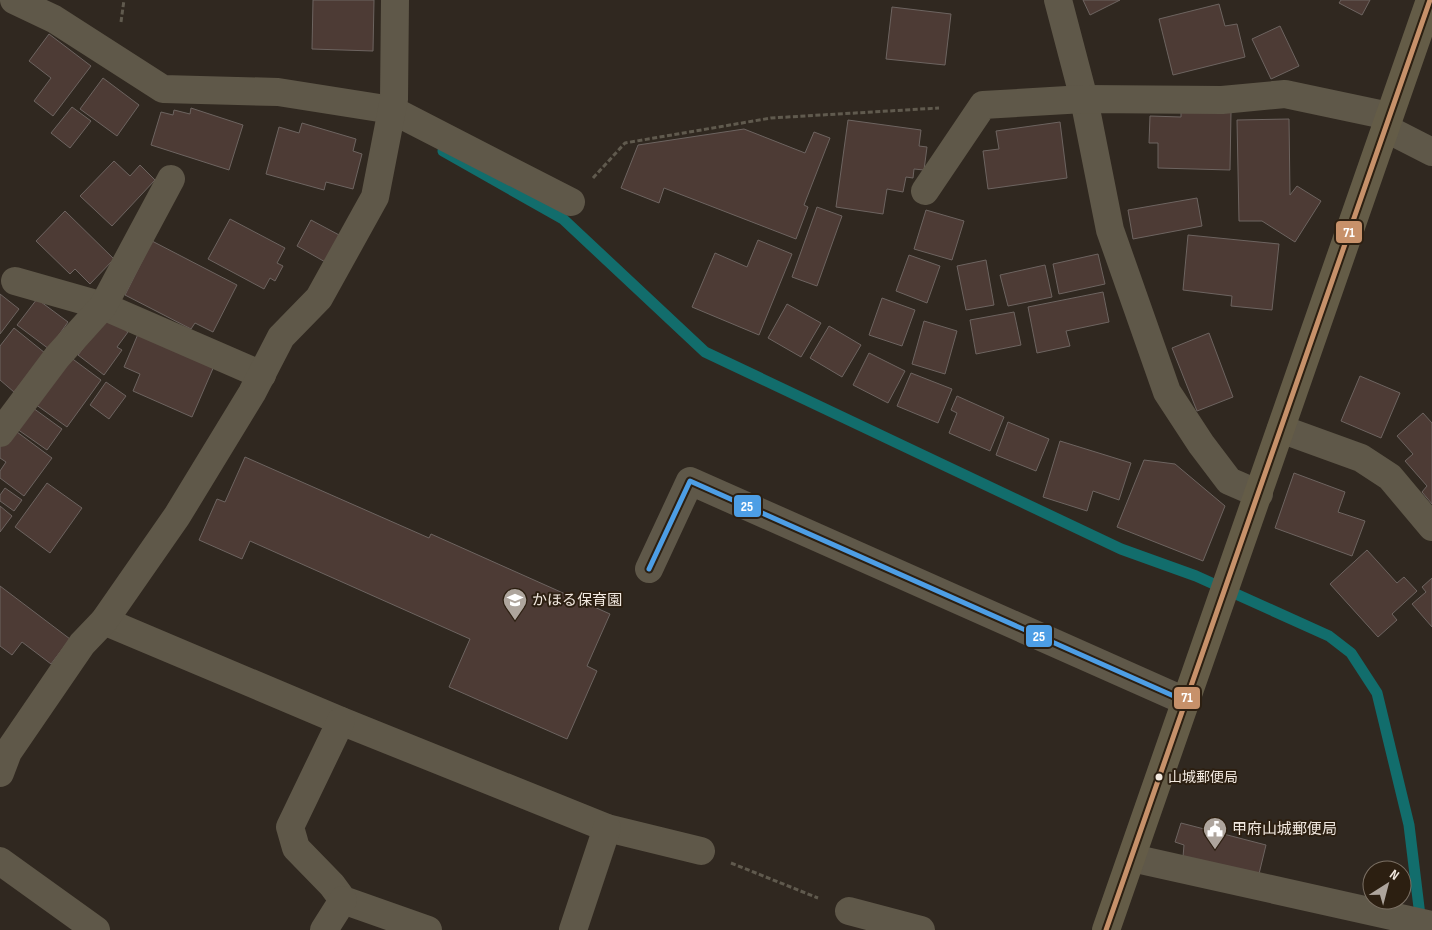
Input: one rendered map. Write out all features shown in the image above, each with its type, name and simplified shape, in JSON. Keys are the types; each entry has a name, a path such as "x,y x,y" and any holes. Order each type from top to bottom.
{"main road":[{"path":"1106,930 1430,0"}],"street":[{"path":"14,0 54,19 163,89 278,92 392,110 571,202"},
{"path":"4,762 82,644 104,621 177,516 262,375 282,337 319,298 375,197 394,99 395,0"},
{"path":"1058,0 1084,99 1110,230 1168,392 1201,444 1229,481 1258,494"},
{"path":"925,191 983,105 1084,99 1222,100 1284,94 1387,122 1432,152"},
{"path":"0,433 57,357 103,306 171,179"},
{"path":"15,281 103,306 262,375"},
{"path":"1281,429 1361,458 1390,477 1432,527"},
{"path":"649,569 690,481 1185,701"},
{"path":"104,621 341,721 607,828 701,852"},
{"path":"341,721 290,827 296,848 332,885 343,900 428,930"},
{"path":"573,930 607,828"},
{"path":"1132,858 1432,925"},
{"path":"0,860 96,930"},
{"path":"324,930 343,900"},
{"path":"848,911 921,930"}],"path":[{"path":"571,202 625,143 771,118 983,105"},
{"path":"701,852 848,911"}],"building":[{"path":"313,0 374,0 373,51 312,49"},
{"path":"1083,0 1120,0 1090,15"},
{"path":"1341,0 1370,0 1362,15 1339,3"},
{"path":"1219,4 1225,26 1237,24 1245,57 1173,75 1159,19"},
{"path":"892,7 951,14 945,65 886,59"},
{"path":"1280,26 1299,66 1271,79 1252,39"},
{"path":"49,34 91,66 53,116 34,101 51,78 29,61"},
{"path":"103,78 139,105 117,136 80,109"},
{"path":"72,107 91,121 70,148 51,133"},
{"path":"191,108 243,125 229,170 151,145 161,112 173,115 174,110 190,114"},
{"path":"1181,111 1231,112 1230,170 1158,168 1158,143 1149,143 1150,116 1181,117"},
{"path":"1289,119 1290,195 1297,186 1321,201 1295,242 1262,221 1239,221 1237,120"},
{"path":"848,120 921,130 919,146 927,147 924,170 914,169 913,178 906,177 903,192 887,189 883,214 836,207"},
{"path":"1060,122 1067,178 988,189 983,151 999,149 996,131"},
{"path":"302,123 356,139 353,151 362,154 353,189 326,182 324,190 266,174 279,127 299,133"},
{"path":"744,129 805,153 814,132 830,138 804,205 808,207 796,239 664,188 659,203 621,188 638,145"},
{"path":"114,161 130,176 140,165 155,180 112,226 80,196"},
{"path":"1197,198 1202,226 1133,239 1128,210"},
{"path":"817,207 842,216 817,286 792,277"},
{"path":"926,210 964,221 952,260 914,249"},
{"path":"65,211 114,259 90,284 75,269 70,274 36,241"},
{"path":"230,219 285,248 277,263 283,266 275,281 270,278 264,289 208,259"},
{"path":"311,220 341,236 327,263 297,246"},
{"path":"1188,235 1279,244 1272,310 1231,306 1232,296 1183,290"},
{"path":"758,240 792,254 759,335 692,307 715,253 747,267"},
{"path":"152,241 237,285 213,332 195,323 191,329 125,295"},
{"path":"1098,254 1105,284 1059,294 1053,264"},
{"path":"909,255 940,266 927,303 896,291"},
{"path":"986,260 994,305 966,310 957,266"},
{"path":"1045,265 1052,297 1008,306 1000,275"},
{"path":"1103,292 1109,322 1066,331 1070,346 1037,353 1028,307"},
{"path":"0,294 19,309 0,334"},
{"path":"882,298 915,310 902,346 869,335"},
{"path":"37,299 68,322 49,349 17,325"},
{"path":"787,304 821,323 801,357 768,338"},
{"path":"1014,312 1021,345 976,354 970,320"},
{"path":"107,316 128,332 117,347 122,350 104,375 78,355"},
{"path":"924,321 957,331 945,374 912,364"},
{"path":"829,326 861,345 842,377 810,358"},
{"path":"14,328 45,353 14,392 0,380 0,346"},
{"path":"1209,333 1233,397 1197,411 1172,348"},
{"path":"138,334 214,366 192,417 133,391 140,374 124,367"},
{"path":"869,353 905,371 888,403 853,385"},
{"path":"70,357 101,380 67,427 35,404"},
{"path":"911,373 952,389 938,423 897,406"},
{"path":"1360,376 1400,393 1381,438 1341,421"},
{"path":"106,382 126,396 109,419 90,405"},
{"path":"957,396 1004,417 990,451 949,433 957,413 951,410"},
{"path":"33,408 62,429 47,450 17,429"},
{"path":"1423,413 1432,423 1432,504 1422,492 1427,486 1405,461 1413,454 1397,436"},
{"path":"1008,422 1049,439 1036,471 996,455"},
{"path":"13,429 52,458 24,496 0,478 0,471 6,462 0,458 0,447"},
{"path":"1060,441 1131,463 1119,500 1093,491 1087,511 1043,497"},
{"path":"245,457 429,538 431,534 610,614 587,666 597,671 567,739 449,687 470,639 250,541 242,559 199,540 217,499 225,502"},
{"path":"1144,460 1175,464 1225,506 1203,561 1117,527"},
{"path":"1294,473 1345,492 1338,512 1365,521 1352,556 1275,528"},
{"path":"47,483 82,508 50,553 15,527"},
{"path":"5,488 22,500 14,511 0,501 0,495"},
{"path":"0,506 12,516 0,532"},
{"path":"1367,550 1397,583 1404,577 1417,591 1392,614 1397,620 1378,637 1330,584"},
{"path":"1432,578 1432,627 1412,604 1426,592 1422,587"},
{"path":"0,586 70,639 51,664 22,642 12,655 0,646"},
{"path":"1181,823 1266,845 1258,878 1183,857 1184,845 1175,842"}],"waterway":[{"path":"443,151 563,219 705,352 1121,549 1196,576 1329,636 1351,653 1377,693 1409,825 1421,924"}],"transit line":[{"name":"71","path":"1106,930 1430,0"},
{"name":"25","path":"649,569 690,481 1185,701"}],"place":[{"name":"かほる保育園","path":"515,621"},
{"name":"山城郵便局","path":"1159,777"},
{"name":"甲府山城郵便局","path":"1215,850"}]}
